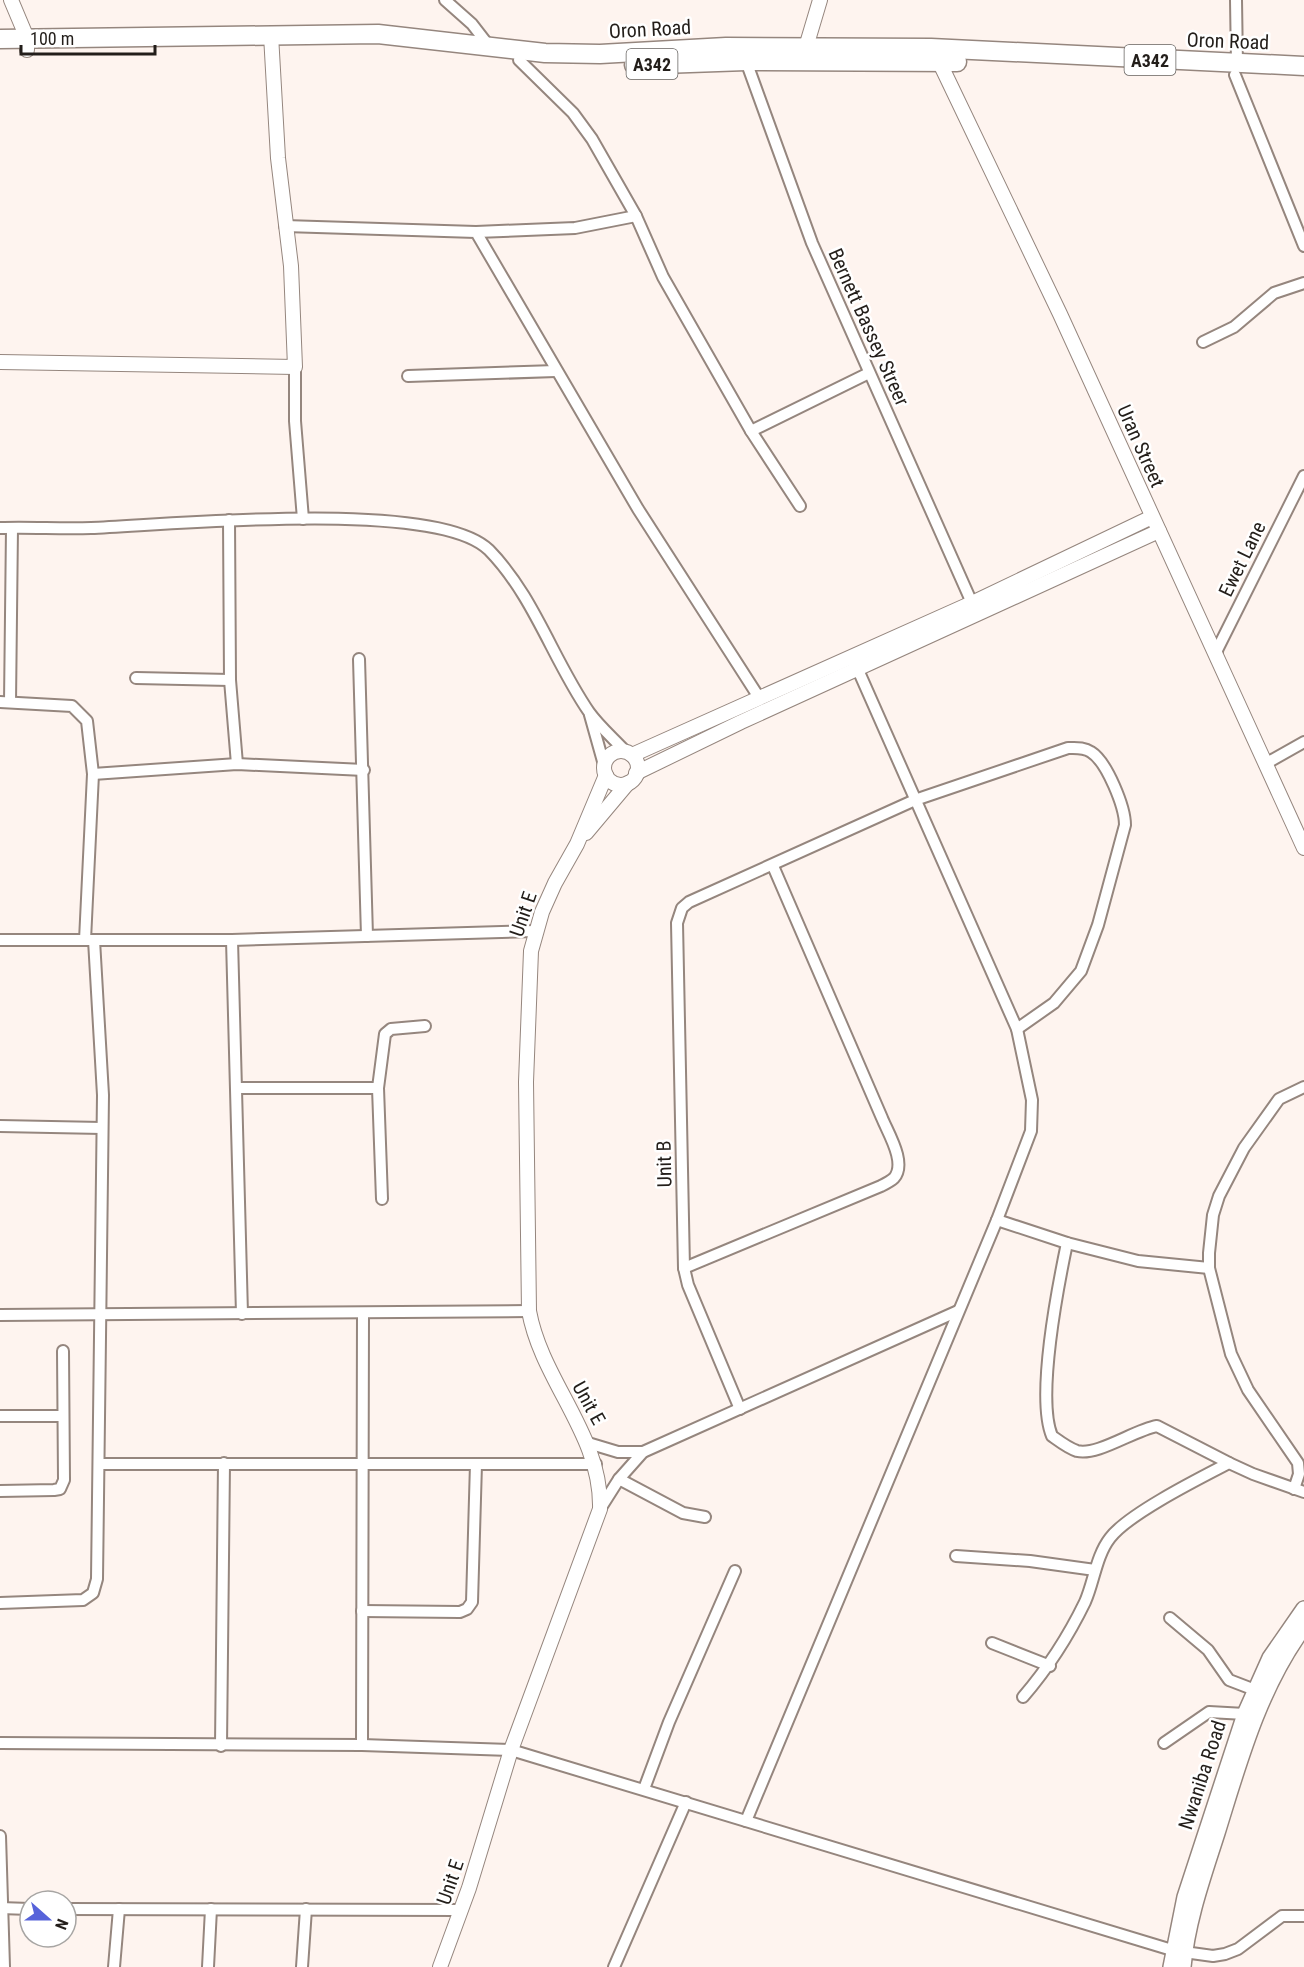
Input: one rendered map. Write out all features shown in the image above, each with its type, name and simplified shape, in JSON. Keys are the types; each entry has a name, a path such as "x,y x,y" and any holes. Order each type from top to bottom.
{"highway":[{"name":"Oron Road","path":"0,39 27,44 271,41 378,34 584,54 806,47 1236,70 1304,78"},
{"name":"Oron Road","path":"271,41 434,49 583,66 935,55"},
{"name":"Oron Road","path":"0,50 27,44"},
{"name":"Oron Road","path":"1236,70 1304,66"}],"main road":[{"name":"Nwaniba Road","path":"1171,1967 1180,1956 1192,1875 1245,1714 1277,1646 1304,1609"},
{"path":"1180,1956 1247,1740 1271,1678 1304,1627"}],"street":[{"path":"11,0 27,44"},
{"path":"445,0 472,24 489,46"},
{"path":"806,47 820,0"},
{"path":"1236,0 1236,70 1304,246"},
{"path":"271,41 285,226 291,266 295,421 303,519"},
{"name":"Uran Street","path":"935,55 1060,314 1304,848"},
{"path":"519,60 573,113 592,139 636,216 663,277 751,431 800,506"},
{"name":"Bernett Bassey Streer","path":"746,61 812,243 972,603"},
{"path":"285,226 476,232 575,228 636,216"},
{"path":"476,232 638,508 760,699"},
{"path":"1203,342 1234,327 1274,293 1304,283"},
{"path":"0,362 295,367"},
{"path":"408,376 556,371"},
{"path":"751,431 869,373"},
{"name":"Ewet Lane","path":"1217,660 1217,650 1304,476"},
{"path":"589,712 605,770 615,784 632,778 972,603 1152,517"},
{"path":"0,528 90,528 230,520 303,519 432,525 460,533 488,549 509,573 589,712 637,763 632,778 577,844"},
{"path":"230,520 231,680 237,764"},
{"path":"0,1603 65,1602 83,1600 93,1593 97,1579 102,1314 102,1128 90,940 93,774 87,721 72,706 5,702 12,528"},
{"path":"577,844 613,753 629,753 855,663 1159,531"},
{"path":"359,659 367,936"},
{"path":"746,1821 997,1220 1031,1131 1032,1100 1017,1029 855,663"},
{"path":"136,678 231,680"},
{"path":"1265,764 1304,742"},
{"path":"684,1268 881,1186 894,1178 897,1170 898,1160 882,1118 773,866 915,800 1068,748 1082,748 1100,760 1125,813 1125,825 1098,925 1081,971 1054,1003 1017,1029"},
{"path":"93,774 237,764 363,770"},
{"name":"Unit E","path":"440,1967 461,1910 511,1750 600,1509 601,1485 596,1464 588,1443 538,1346 529,1311 526,1082 529,968 536,931 555,883 577,844"},
{"name":"Unit B","path":"740,1409 688,1285 684,1268 677,923 682,908 689,902 773,866"},
{"path":"0,940 232,940 536,931"},
{"path":"232,940 234,1043 238,1088 242,1314"},
{"path":"382,1200 378,1088 385,1034 392,1029 425,1026"},
{"path":"1067,1243 1055,1304 1046,1414 1052,1436 1077,1451 1096,1449 1144,1428 1157,1426 1229,1463 1299,1490 1298,1463 1248,1390 1231,1354 1209,1268 1214,1215 1232,1170 1271,1107 1279,1099 1304,1087"},
{"path":"238,1088 378,1088"},
{"path":"0,1126 102,1128"},
{"path":"997,1220 1067,1243 1138,1261 1209,1268"},
{"path":"0,1315 529,1311"},
{"path":"588,1443 618,1452 643,1452 958,1311"},
{"path":"362,1745 363,1313"},
{"path":"0,1491 60,1489 64,1480 65,1467 63,1351"},
{"path":"0,1416 63,1416"},
{"path":"600,1509 619,1479 643,1452"},
{"path":"99,1464 361,1462 596,1464"},
{"path":"221,1746 224,1463"},
{"path":"1023,1697 1050,1666 1086,1600 1095,1570 1109,1539 1123,1526 1229,1463"},
{"path":"362,1611 460,1612 467,1609 472,1602 476,1464"},
{"path":"619,1479 682,1513 705,1517"},
{"path":"956,1556 1030,1561 1095,1570"},
{"path":"644,1789 669,1722 735,1571"},
{"path":"1170,1618 1208,1650 1229,1680 1255,1690"},
{"path":"992,1642 1050,1666"},
{"path":"1164,1743 1209,1712 1245,1714"},
{"path":"0,1743 362,1745 511,1750 644,1789 1180,1956 1225,1954 1238,1949 1282,1916 1304,1916"},
{"path":"614,1967 686,1802"},
{"path":"0,1836 4,1967"},
{"path":"1,1908 18,1909"},
{"path":"78,1909 461,1910"},
{"path":"114,1967 119,1909"},
{"path":"208,1967 211,1909"},
{"path":"302,1967 306,1909"}]}
